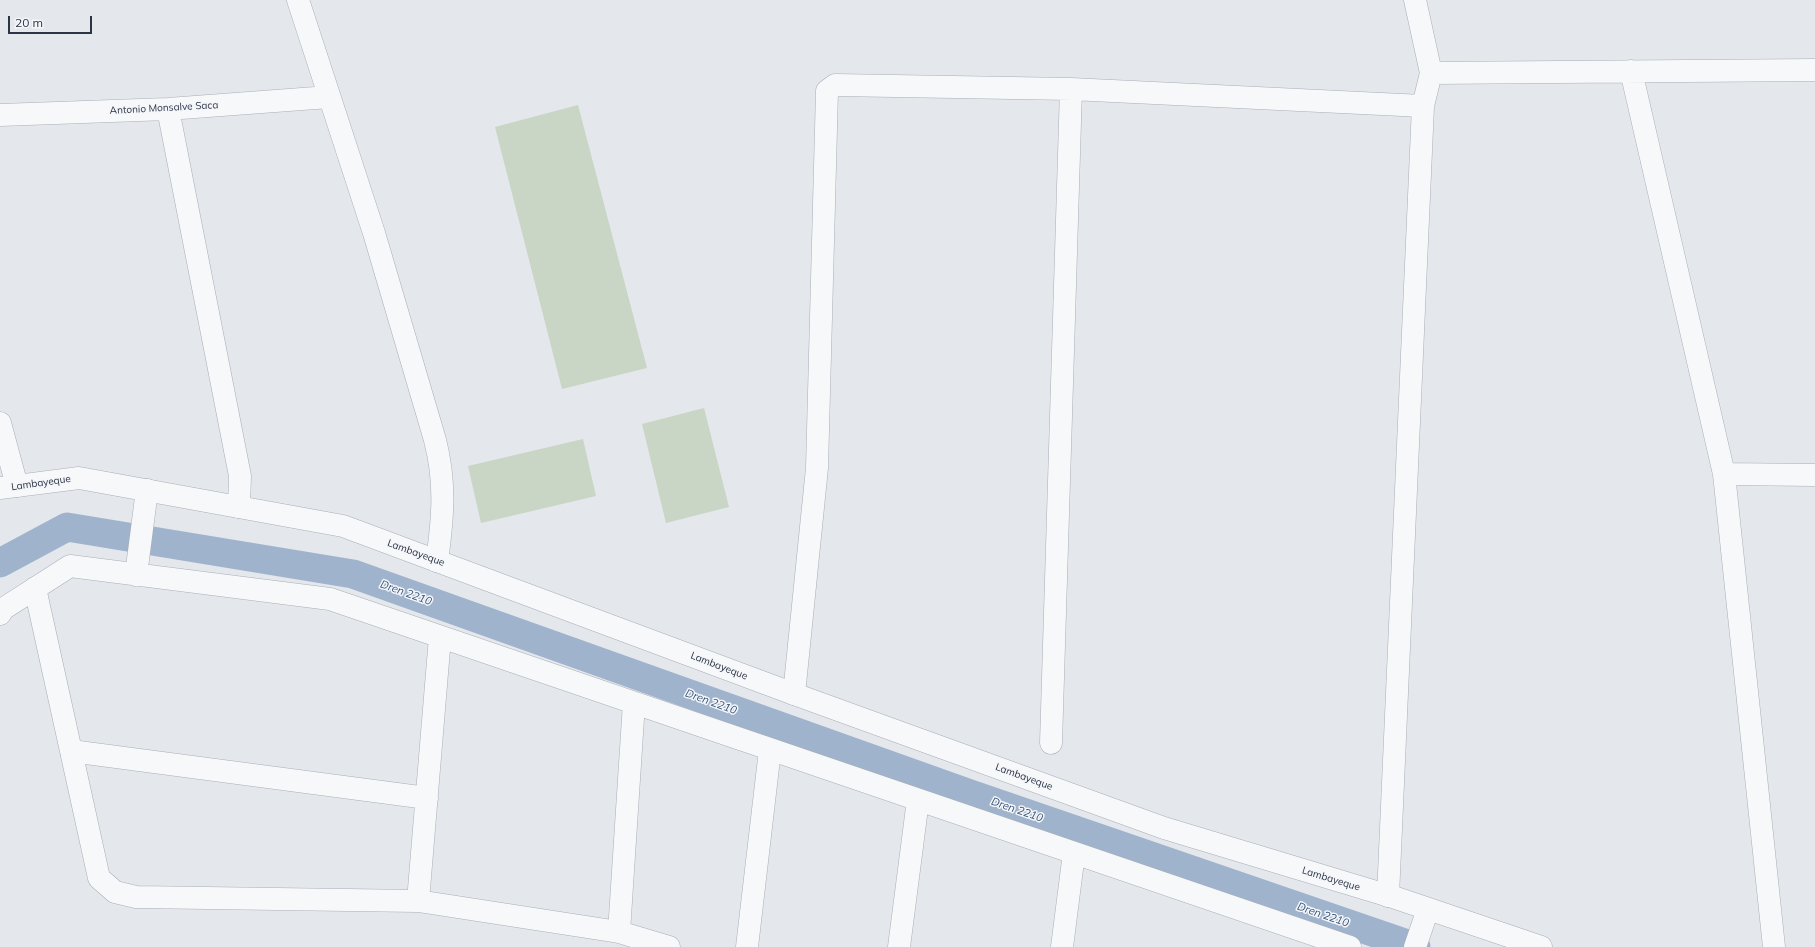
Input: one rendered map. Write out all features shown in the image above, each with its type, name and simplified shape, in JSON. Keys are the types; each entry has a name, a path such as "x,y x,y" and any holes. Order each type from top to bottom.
{"street":[{"path":"298,0 374,233 440,460 443,481 443,516 437,561"},
{"path":"1388,896 1423,106 1431,73 1415,0"},
{"path":"1431,73 1815,70"},
{"path":"1632,71 1724,474 1774,947"},
{"path":"794,694 817,468 827,91 835,85 1071,89 1423,106"},
{"path":"1051,743 1071,89"},
{"name":"Antonio Monsalve Saca","path":"0,115 168,109 329,97"},
{"path":"168,109 240,476 239,507"},
{"path":"0,423 8,487"},
{"path":"1724,474 1815,475"},
{"name":"Lambayeque","path":"8,487 78,478 343,526 794,694 1164,828 1388,896 1541,947"},
{"path":"137,565 147,490"},
{"path":"0,614 3,609 70,566 137,565 330,599 1350,947"},
{"path":"35,588 99,878 115,892 136,896 418,901 620,932 669,947"},
{"path":"418,901 440,637"},
{"path":"620,932 634,703"},
{"path":"747,947 770,750"},
{"path":"71,751 427,798"},
{"path":"899,947 918,800"},
{"path":"1062,947 1074,853"},
{"path":"1418,939 1428,909"}],"green space":[{"path":"578,105 647,368 562,389 495,127"},
{"path":"704,408 729,507 666,523 642,424"},
{"path":"583,439 596,496 481,523 468,466"}],"waterway":[{"name":"Dren 2210","path":"0,563 67,527 353,574 970,794 1416,947"}]}
